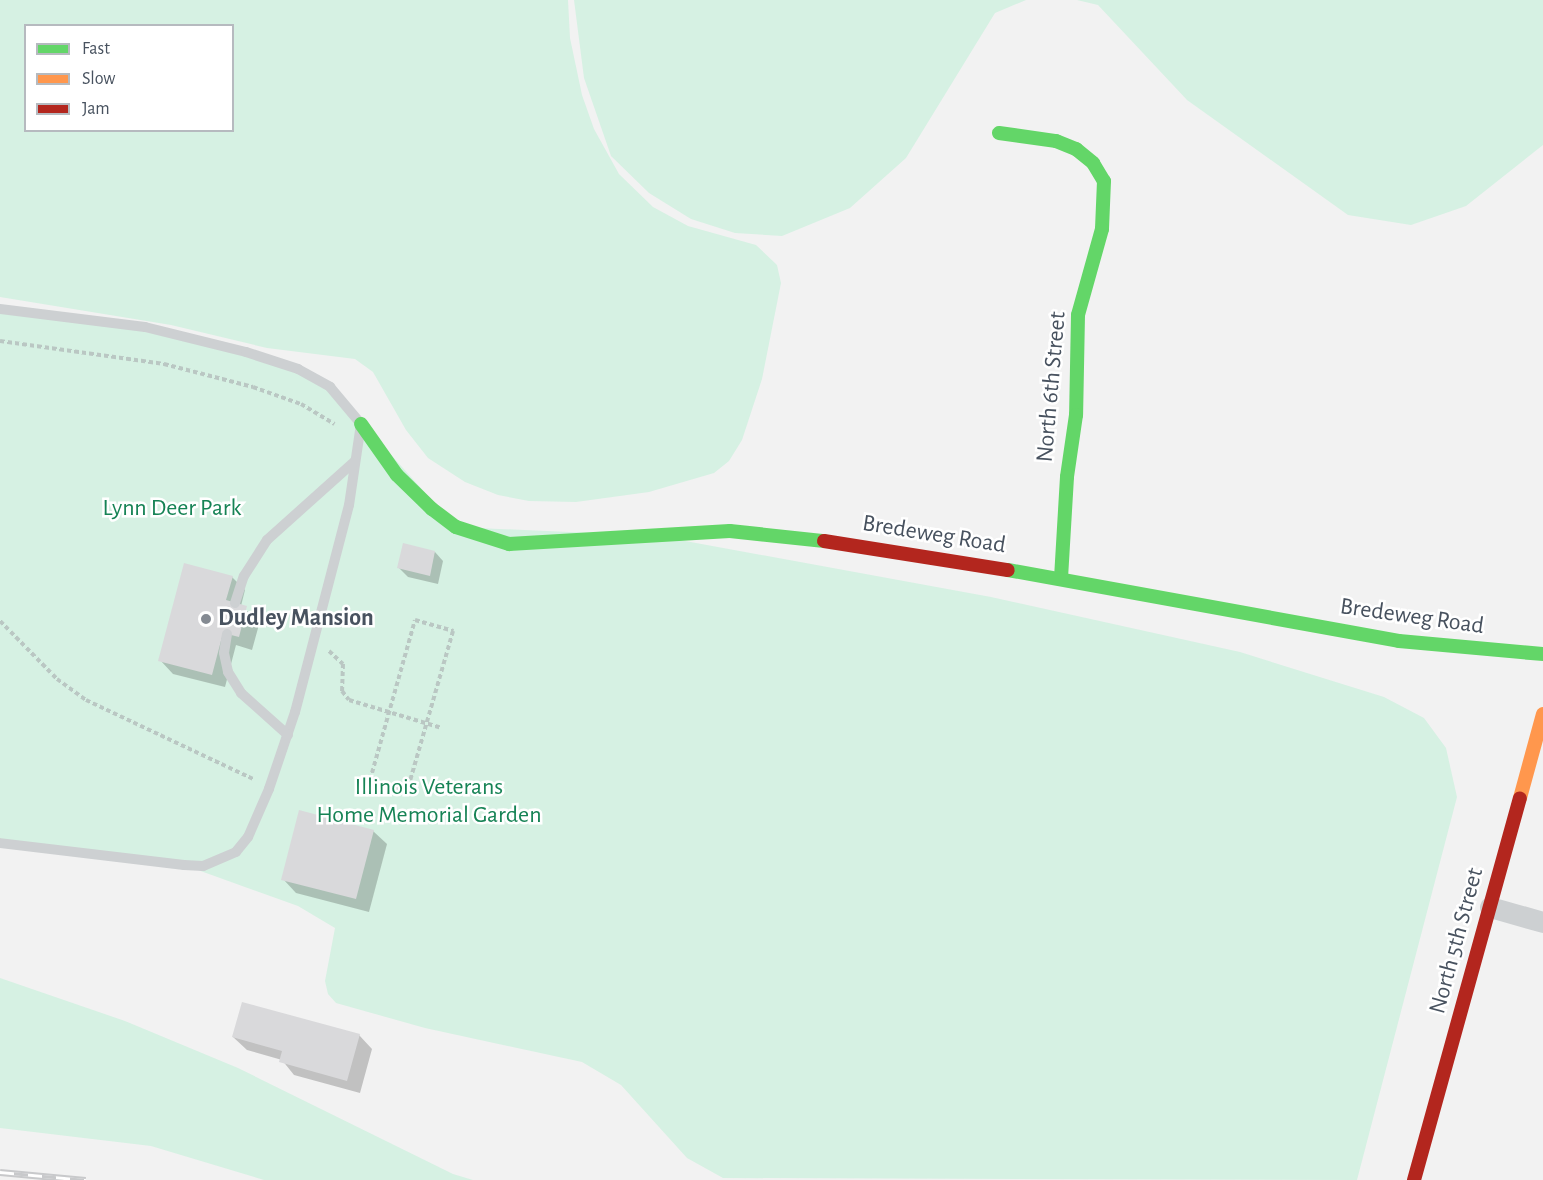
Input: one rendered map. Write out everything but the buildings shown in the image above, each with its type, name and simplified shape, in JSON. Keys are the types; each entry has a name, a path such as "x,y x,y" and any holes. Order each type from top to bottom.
{"street":[{"name":"North 6th Street","path":"999,133 1056,141 1076,149 1094,163 1104,181 1102,229 1078,315 1076,415 1067,477 1061,578"},
{"name":"Bredeweg Road","path":"361,424 397,475 432,509 456,527 509,544 730,531 783,534 1061,578 1400,641 1543,654"},
{"name":"North 5th Street","path":"1414,1180 1543,714"},
{"path":"1490,907 1543,921"}],"lane":[{"path":"0,309 145,327 246,352 298,369 330,387 361,424 349,505 314,646 288,735 269,789 248,837 236,852 203,866 0,843"},
{"path":"235,603 244,576 267,540 356,461"},
{"path":"227,634 224,653 228,672 241,693 288,735"}],"path":[{"path":"0,341 130,358 253,387 328,418 342,432 356,461"},
{"path":"415,620 453,631 407,791 370,780 389,712 415,620"},
{"path":"0,621 57,679 86,700 221,760 269,789"},
{"path":"314,646 339,658 344,670 342,690 349,700 442,728"}],"green space":[{"path":"0,0 568,0 570,38 582,95 594,129 619,174 653,207 688,226 756,245 777,265 781,283 762,379 742,440 729,461 714,473 649,492 576,502 529,501 498,495 465,482 428,458 406,430 373,372 355,359 267,348 171,325 0,297"},
{"path":"574,0 1026,0 995,13 906,158 850,208 782,236 735,233 691,219 649,193 611,156 584,78"},
{"path":"1077,0 1543,0 1543,145 1466,206 1411,225 1348,215 1187,100 1098,5"},
{"path":"0,309 61,315 246,352 330,387 456,527 658,536 991,597 1240,652 1384,697 1424,718 1446,748 1457,797 1357,1180 723,1178 687,1158 621,1085 582,1062 425,1028 336,1003 328,994 325,981 335,928 298,906 184,865 0,843"},
{"path":"0,978 125,1021 238,1068 453,1174 473,1180 264,1180 151,1146 0,1128"}],"railway":[{"path":"0,1172 86,1180"}],"traffic: fast":[{"path":"999,133 1056,141 1076,149 1093,163 1104,181 1102,229 1078,315 1076,415 1067,477 1061,578"},
{"path":"361,424 397,475 432,509 456,527 509,544 730,531 824,541"},
{"path":"1008,570 1399,641 1543,654"}],"traffic: slow":[{"path":"1520,798 1543,714"}],"traffic: jam":[{"path":"824,541 1008,570"},
{"path":"1414,1180 1520,798"}],"place":[{"name":"Dudley Mansion","path":"206,619"}],"park label":[{"name":"Lynn Deer Park","path":"172,509"},
{"name":"Illinois Veterans Home Memorial Garden","path":"429,802"}]}
